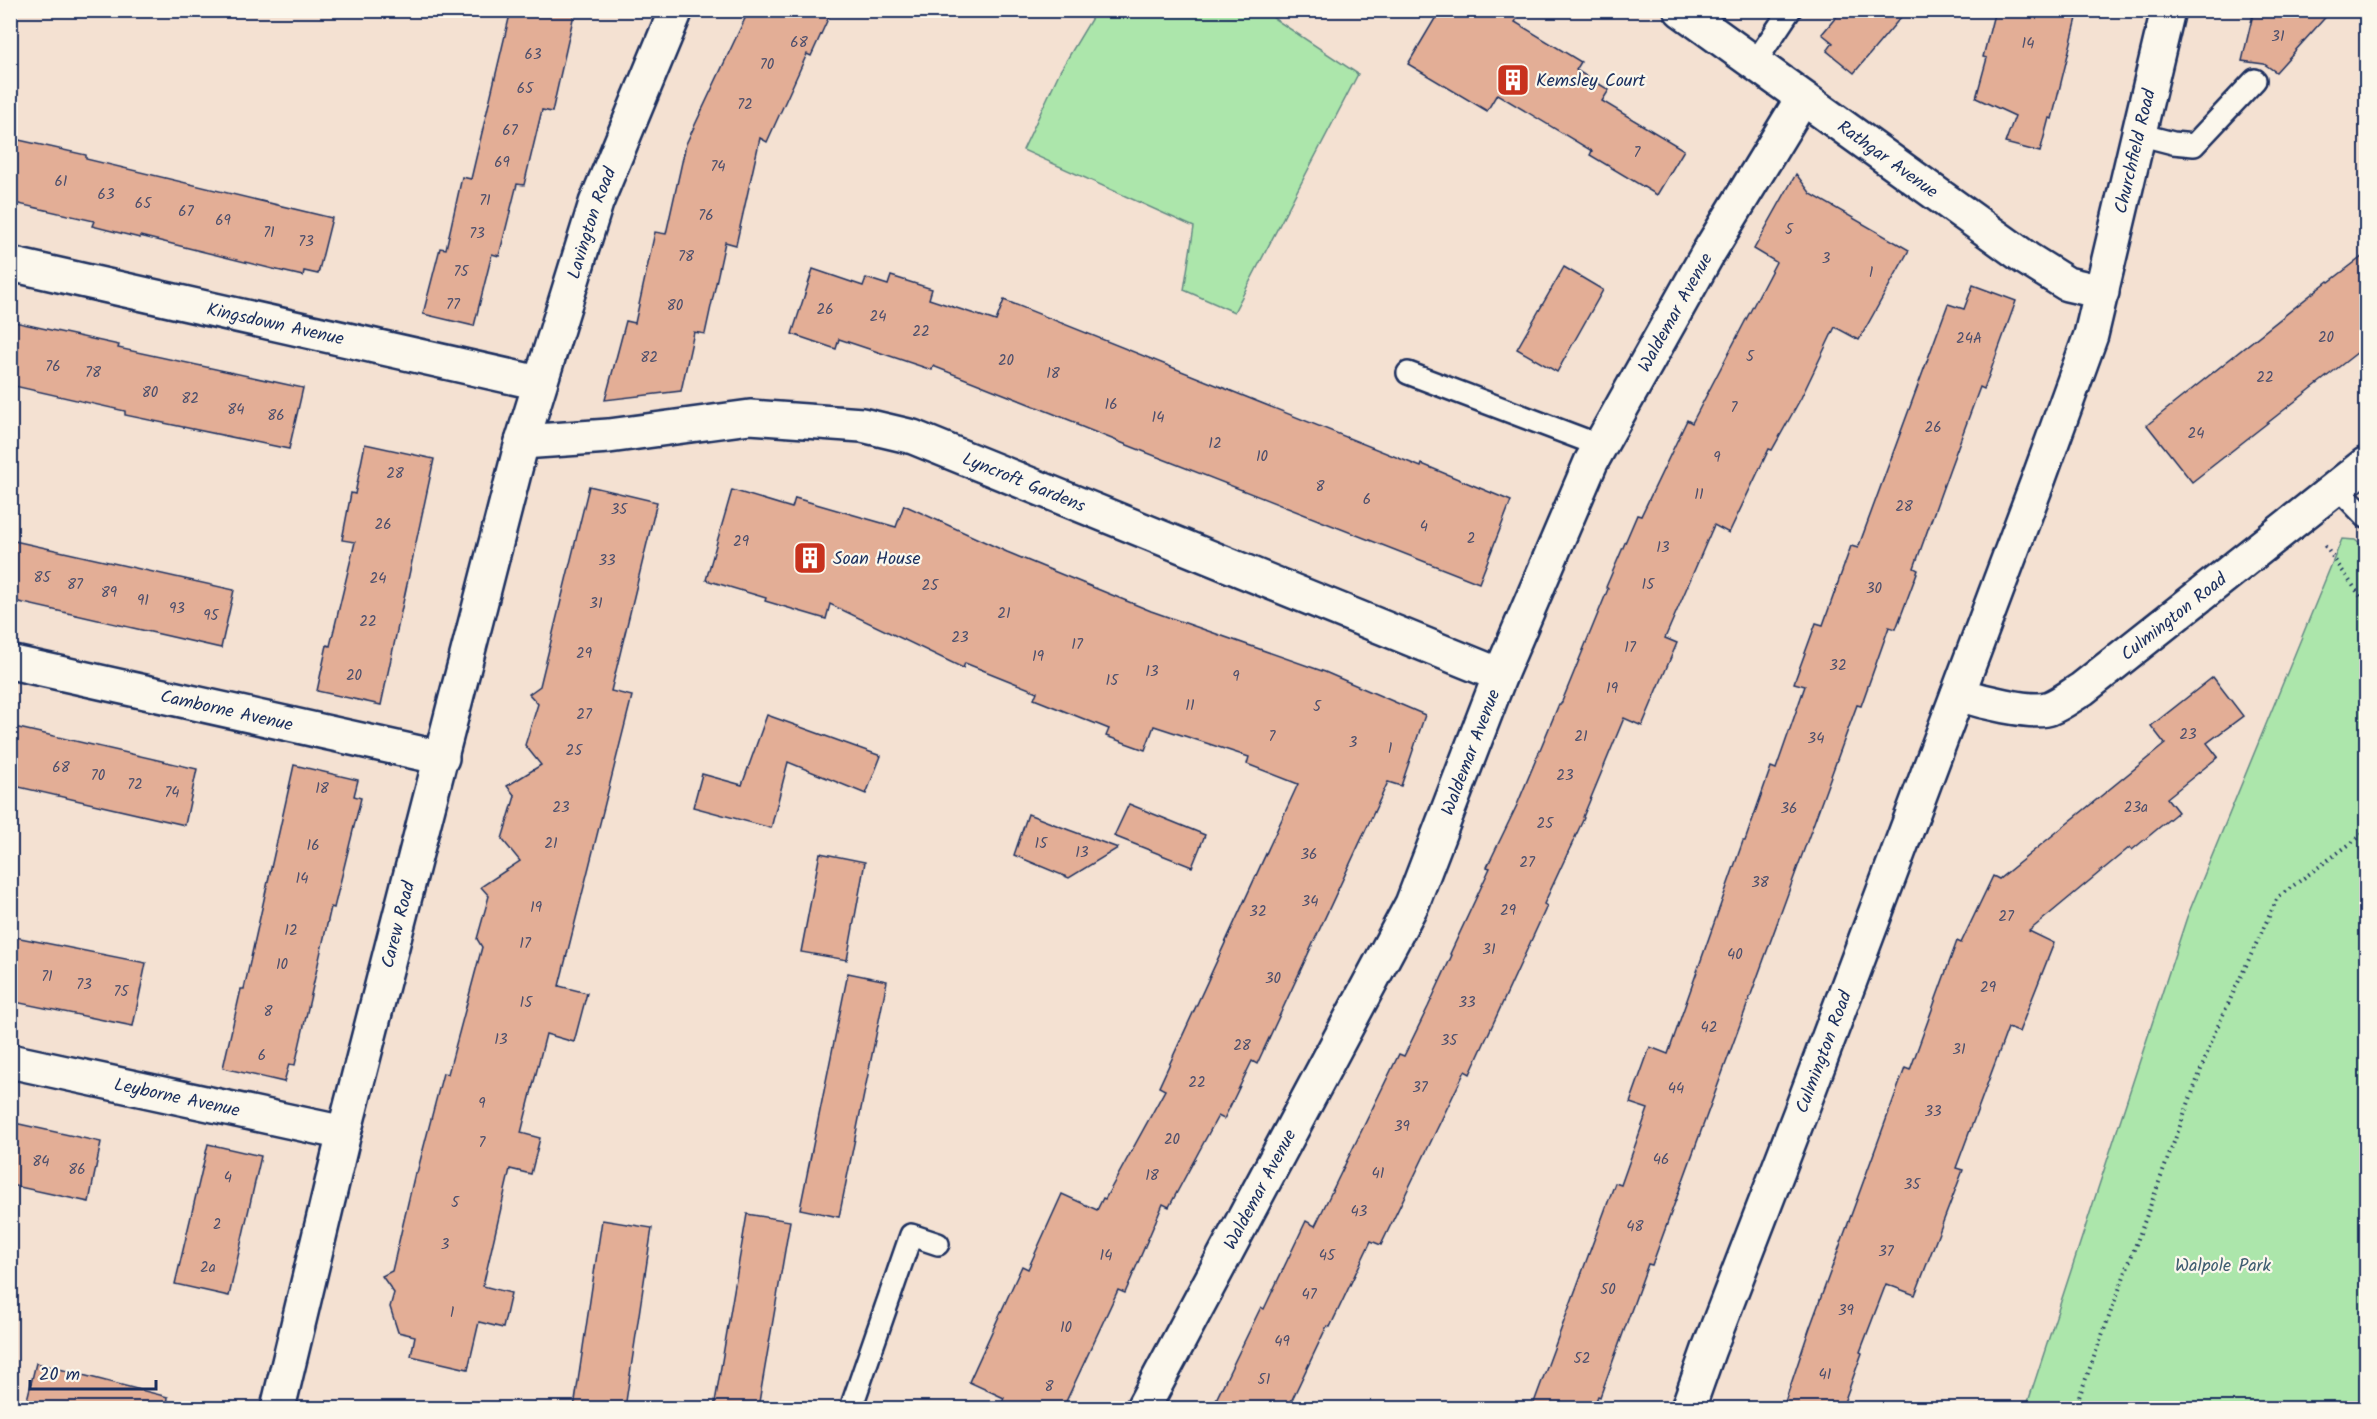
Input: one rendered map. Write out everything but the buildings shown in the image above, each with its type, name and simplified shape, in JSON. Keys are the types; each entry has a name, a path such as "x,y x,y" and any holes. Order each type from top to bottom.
{"street":[{"name":"Lavington Road","path":"522,442 596,203 676,10"},
{"name":"Rathgar Avenue","path":"1681,10 2027,259 2067,284 2102,292"},
{"name":"Churchfield Road","path":"2102,292 2168,10"},
{"name":"Waldemar Avenue","path":"1143,1408 1412,904 1500,675 1592,462 1707,255 1802,99"},
{"name":"Kingsdown Avenue","path":"10,264 539,383"},
{"name":"Culmington Road","path":"1688,1408 1958,694 2091,335 2102,292"},
{"name":"Lyncroft Gardens","path":"522,442 609,436 750,417 862,425 913,437 1500,675"},
{"name":"Carew Road","path":"278,1408 344,1133 522,442"},
{"name":"Culmington Road","path":"1958,694 2016,708 2048,709 2082,689 2367,464"},
{"name":"Camborne Avenue","path":"10,662 442,758"},
{"name":"Leyborne Avenue","path":"10,1061 344,1133"}],"lane":[{"path":"1755,64 1790,10"},
{"path":"2138,134 2173,143 2194,145 2254,80"},
{"path":"1408,373 1601,446"},
{"path":"2337,487 2367,517"},
{"path":"850,1408 911,1235 938,1244"}],"path":[{"path":"2301,516 2367,604"},
{"path":"2075,1408 2215,1032 2278,897 2367,832"}],"green space":[{"path":"1096,11 1263,11 1358,74 1234,312 1184,290 1194,227 1023,150 1060,71"},
{"name":"Walpole Park","path":"2342,539 2355,540 2366,549 2366,1408 2026,1408 2187,917"}],"place":[{"name":"Kemsley Court","path":"1513,80"},
{"name":"Soan House","path":"810,558"}]}
